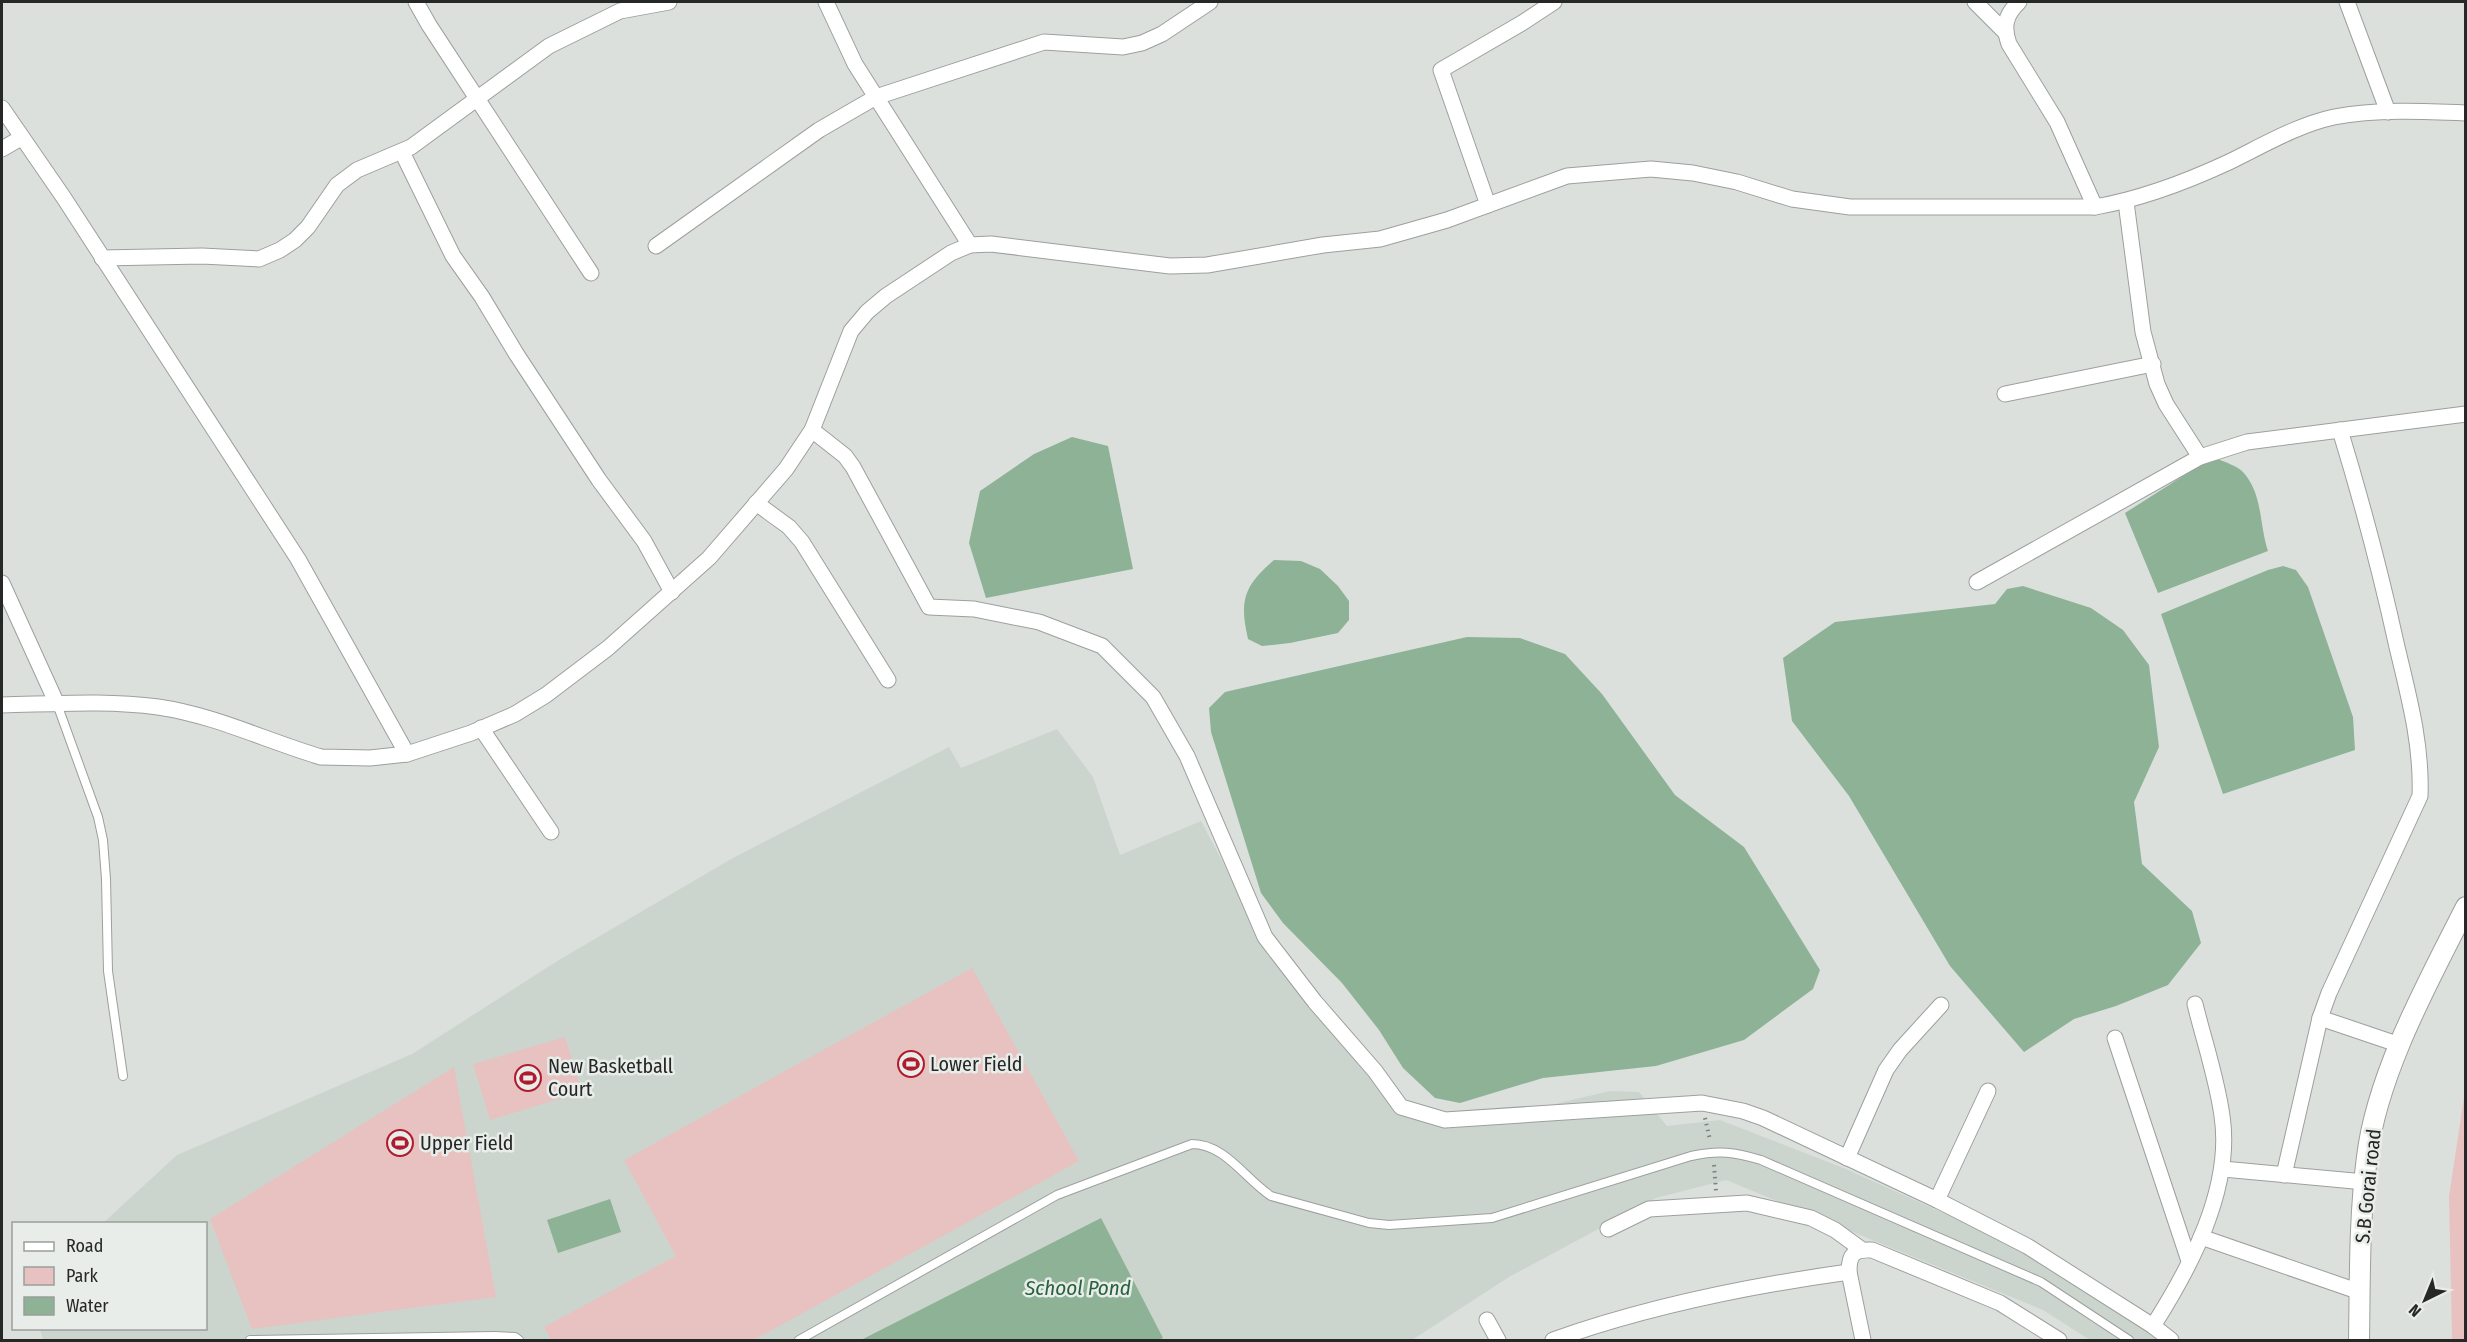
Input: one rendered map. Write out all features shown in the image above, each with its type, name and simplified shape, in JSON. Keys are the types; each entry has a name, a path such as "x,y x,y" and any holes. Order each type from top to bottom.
{"street":[{"path":"416,2 591,273"},
{"path":"102,258 202,256 259,259 280,250 308,227 337,185 357,170 402,152 549,46 620,11 660,2"},
{"path":"826,2 855,64 970,245"},
{"path":"656,246 801,142 876,97 1044,42 1123,46 1142,43 1162,34 1210,2"},
{"path":"1488,205 1441,70 1554,2"},
{"path":"1975,2 2005,32"},
{"path":"2019,2 2005,20 2005,32 2009,44 2057,122 2095,207"},
{"path":"2347,2 2388,112"},
{"path":"2,108 64,198 298,559 407,754"},
{"path":"2,705 158,707 195,714 321,757 370,758 407,754 515,714 608,648 709,558 786,469 812,430 851,331 886,296 951,253 970,245 991,244 1170,266 1207,265 1323,245 1380,239 1447,220 1567,176 1652,169 1693,173 1737,182 1792,199 1850,207 2095,207 2126,202 2216,167 2274,140 2333,117 2415,110 2466,113"},
{"path":"2,149 21,138"},
{"path":"402,152 453,256 482,297 599,480 644,541 672,592"},
{"path":"2126,202 2143,332 2157,384 2166,404 2200,457"},
{"path":"2006,394 2152,364"},
{"path":"1977,582 2200,457 2247,442 2466,414"},
{"path":"812,430 845,456 853,467 929,607 974,609 1039,622 1102,646 1153,697 1187,756 1265,938 1315,1002 1375,1071 1401,1107 1445,1120 1702,1103 1743,1111 1763,1118 1937,1200 2028,1246 2153,1326 2171,1341"},
{"path":"2284,1175 2320,1018 2329,993 2420,796 2421,771 2415,725 2381,574 2340,430"},
{"path":"756,503 789,527 802,542 888,680"},
{"path":"2,583 57,704"},
{"path":"481,728 551,832"},
{"name":"S.B Gorai road","path":"2359,1341 2367,1156 2378,1109 2388,1071 2466,907"},
{"path":"2153,1326 2180,1283 2201,1237 2223,1169 2222,1117 2195,1004"},
{"path":"1847,1158 1886,1070 1900,1050 1941,1005"},
{"path":"2320,1018 2400,1045"},
{"path":"2115,1038 2189,1262"},
{"path":"1937,1200 1988,1091"},
{"path":"2223,1169 2365,1182"},
{"path":"1608,1229 1649,1209 1747,1203 1811,1218 1835,1230 1861,1250"},
{"path":"2201,1237 2360,1292"},
{"path":"1863,1341 1849,1272 1849,1262 1853,1254 1861,1250 1872,1250 2000,1303 2059,1341"},
{"path":"1553,1341 1658,1307 1761,1284 1849,1272"},
{"path":"1487,1320 1498,1341"}],"lane":[{"path":"57,704 98,818 103,840 108,971 123,1076"},
{"path":"799,1341 1057,1195 1192,1144 1203,1144 1215,1149 1271,1196 1369,1223 1389,1225 1492,1218 1691,1156 1713,1151 1738,1153 1772,1165 2041,1282 2129,1341"},
{"path":"250,1341 495,1336 515,1337 519,1341"}],"shaded area":[{"path":"1057,729 1093,777 1120,855 1201,821 1270,951 1401,1106 1427,1120 1453,1128 1610,1091 1639,1092 1667,1126 1720,1120 1846,1169 2027,1251 2160,1340 2090,1340 2043,1310 1726,1180 1656,1198 1509,1277 1412,1340 43,1340 40,1330 207,1330 207,1222 104,1222 177,1155 412,1054 559,960 731,859 949,747 961,768"}],"green space":[{"name":"Lower Field","path":"972,968 1079,1161 754,1340 551,1340 544,1327 676,1256 624,1160"},
{"name":"New Basketball Court","path":"565,1037 582,1092 490,1120 473,1064"},
{"name":"Upper Field","path":"454,1067 496,1297 252,1329 210,1219"},
{"path":"2465,1091 2465,1340 2452,1340 2449,1196"}],"water":[{"path":"1072,437 1108,446 1133,569 986,598 969,543 980,491 1034,454"},
{"path":"2218,459 2243,472 2254,490 2268,551 2158,593 2125,513 2202,464"},
{"path":"1274,560 1301,561 1320,569 1338,586 1349,601 1349,620 1338,633 1262,646 1248,639 1244,614 1246,595 1256,578"},
{"path":"2283,566 2296,570 2308,587 2353,717 2355,750 2223,794 2161,614"},
{"path":"2023,586 2091,608 2123,630 2149,665 2159,747 2134,802 2142,864 2192,911 2201,943 2168,985 2116,1006 2074,1019 2024,1052 1950,966 1849,796 1792,721 1783,658 1835,622 1995,604 2007,589"},
{"path":"1467,637 1520,638 1565,654 1602,694 1675,795 1744,847 1820,970 1813,989 1744,1040 1656,1066 1543,1078 1460,1103 1435,1098 1403,1068 1379,1030 1342,983 1283,923 1261,893 1211,732 1209,708 1225,692"},
{"path":"610,1199 621,1232 558,1253 547,1220"},
{"name":"School Pond","path":"1101,1218 1163,1338 1158,1340 861,1340"}],"place":[{"name":"Lower Field","path":"911,1064"},
{"name":"New Basketball Court","path":"528,1078"},
{"name":"Upper Field","path":"400,1143"}]}
